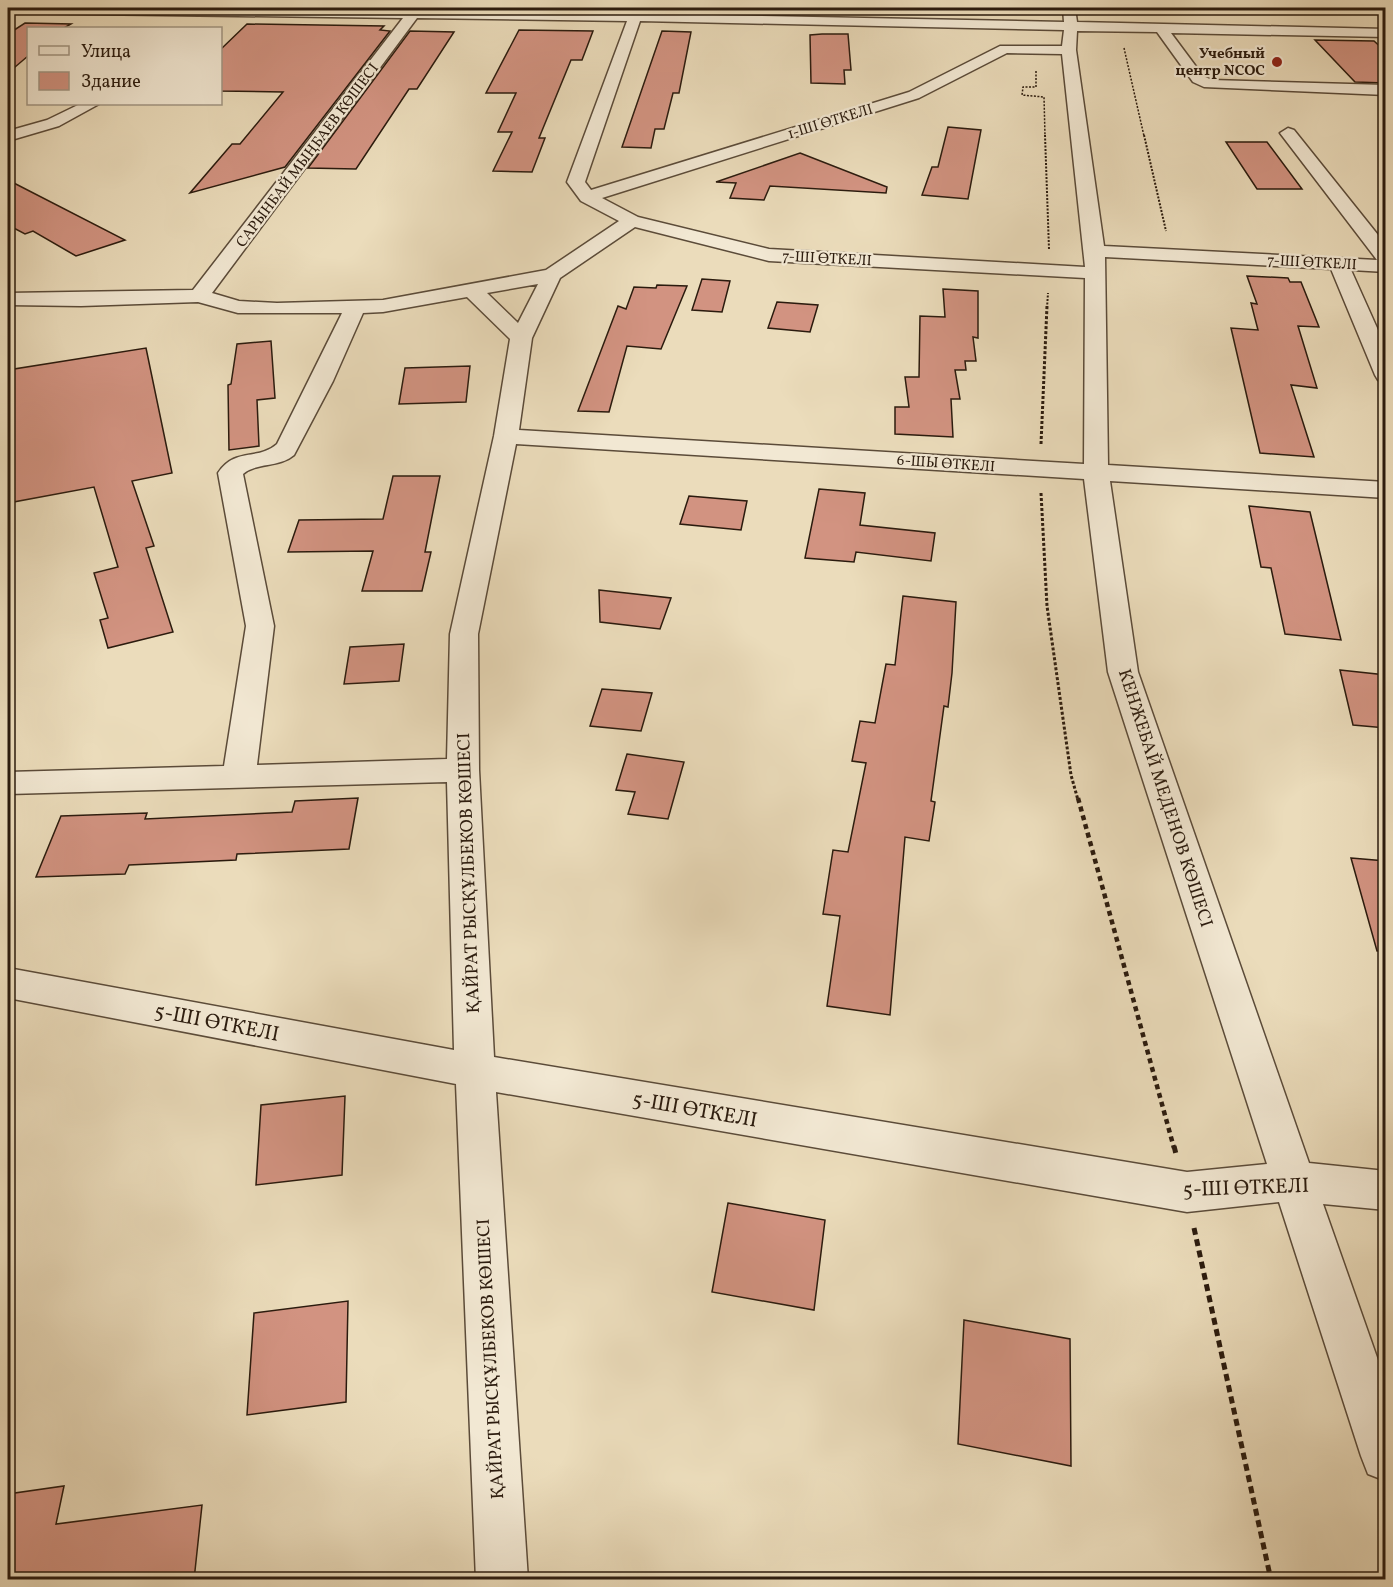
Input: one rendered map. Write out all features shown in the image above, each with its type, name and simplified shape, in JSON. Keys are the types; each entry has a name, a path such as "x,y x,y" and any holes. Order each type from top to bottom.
{"street":[{"path":"8,9 206,9 414,13 557,11 635,17 813,14 1070,28 1386,33"},
{"path":"184,27 206,9"},
{"name":"САРЫНБАЙ МЫҢБАЕВ КӨШЕСІ","path":"199,296 414,13"},
{"path":"582,190 635,17"},
{"name":"1-ШІ ӨТКЕЛІ","path":"582,190 914,95 1005,49 1035,50 1070,28"},
{"name":"КЕНЖЕБАЙ МЕДЕНОВ КӨШЕСІ","path":"1070,28 1095,262 1096,472 1123,672 1386,1456"},
{"path":"1161,28 1198,79 1209,84 1386,90"},
{"path":"8,136 53,123 89,105"},
{"path":"1288,132 1386,258"},
{"name":"7-ШІ ӨТКЕЛІ","path":"582,190 632,221 769,255 1049,271 1095,262 1171,255 1386,266"},
{"name":"ҚАЙРАТ РЫСҚҰЛБЕКОВ КӨШЕСІ","path":"502,1580 475,1071 463,770 464,634 506,436 521,338 552,275 632,221"},
{"path":"1339,264 1386,375"},
{"path":"8,299 81,300 199,296 238,307 277,309 383,306 552,275"},
{"path":"472,290 521,338"},
{"path":"239,776 260,626 230,473 234,466 272,458 284,451 323,382 355,307"},
{"name":"6-ШЫ ӨТКЕЛІ","path":"506,436 1386,490"},
{"path":"8,783 463,770"},
{"name":"5-ШІ ӨТКЕЛІ","path":"8,983 475,1071 1186,1192 1293,1181 1386,1191"}],"path":[{"path":"1119,27 1171,255"},
{"path":"1035,50 1036,87 1023,87 1022,95 1044,97 1049,271 1040,469 1047,606 1071,775 1186,1192 1271,1580"}],"building":[{"path":"25,23 71,24 66,27 27,27 27,57 8,73 8,34"},
{"path":"247,24 384,26 380,30 390,31 285,167 190,193 232,144 240,144 283,92 222,91 222,48"},
{"path":"519,30 593,31 582,60 571,60 539,138 545,138 532,172 493,171 512,132 498,132 516,93 486,93"},
{"path":"410,31 454,32 417,89 409,89 356,169 308,168"},
{"path":"662,31 691,32 679,93 673,93 664,129 655,129 651,148 622,147"},
{"path":"848,34 851,70 844,70 845,84 811,83 810,35"},
{"path":"1315,40 1374,41 1386,52 1386,83 1355,82"},
{"path":"948,127 981,130 968,199 922,195 932,167 938,167"},
{"path":"1226,142 1267,142 1302,189 1257,189"},
{"path":"800,153 887,187 886,193 770,186 764,200 730,198 736,183 716,182"},
{"path":"8,180 125,240 76,256 33,231 25,234 8,225"},
{"path":"1247,276 1288,278 1290,282 1301,282 1319,327 1298,326 1317,388 1291,385 1314,457 1260,453 1231,328 1258,330 1251,303 1257,304"},
{"path":"702,279 730,281 722,312 692,310"},
{"path":"657,285 687,286 661,349 627,346 609,412 578,411 618,306 626,309 634,287 656,288"},
{"path":"943,289 978,291 978,338 973,337 976,361 965,361 966,370 955,370 960,399 951,399 953,437 895,434 895,407 909,407 905,377 919,377 920,316 945,317"},
{"path":"777,302 818,305 810,332 768,328"},
{"path":"271,341 275,398 257,400 259,446 229,450 228,385 231,384 237,344"},
{"path":"146,348 172,473 132,481 154,546 146,548 173,632 108,648 100,620 108,618 94,573 118,567 94,487 8,503 8,370"},
{"path":"470,366 466,402 399,404 405,368"},
{"path":"393,476 440,476 425,552 431,552 422,591 362,591 373,551 288,552 299,520 383,519"},
{"path":"819,489 865,493 860,525 935,533 931,561 856,552 854,562 805,558"},
{"path":"689,496 747,501 741,530 680,524"},
{"path":"1249,506 1310,512 1341,640 1285,634 1271,568 1261,567"},
{"path":"599,590 671,598 660,629 600,622"},
{"path":"903,596 956,602 952,673 948,707 944,706 931,801 935,802 929,841 905,837 890,1015 827,1006 840,916 823,914 833,850 848,852 866,763 852,761 860,721 875,723 886,664 895,665"},
{"path":"404,644 399,681 344,684 350,647"},
{"path":"1340,670 1386,675 1386,728 1353,725"},
{"path":"602,689 652,693 641,731 590,726"},
{"path":"627,754 684,762 668,819 628,814 635,792 616,790"},
{"path":"358,798 349,849 237,854 236,860 129,865 125,874 36,877 61,816 147,813 145,819 292,812 295,801"},
{"path":"1351,858 1386,861 1386,950 1377,951"},
{"path":"345,1096 342,1175 256,1185 261,1105"},
{"path":"728,1203 825,1220 814,1310 712,1292"},
{"path":"348,1301 346,1402 247,1415 254,1313"},
{"path":"964,1320 1070,1339 1071,1466 958,1444"},
{"path":"64,1486 56,1524 202,1505 194,1580 8,1580 8,1494"}],"place":[{"name":"Учебный центр NCOC","path":"1277,62"}]}
